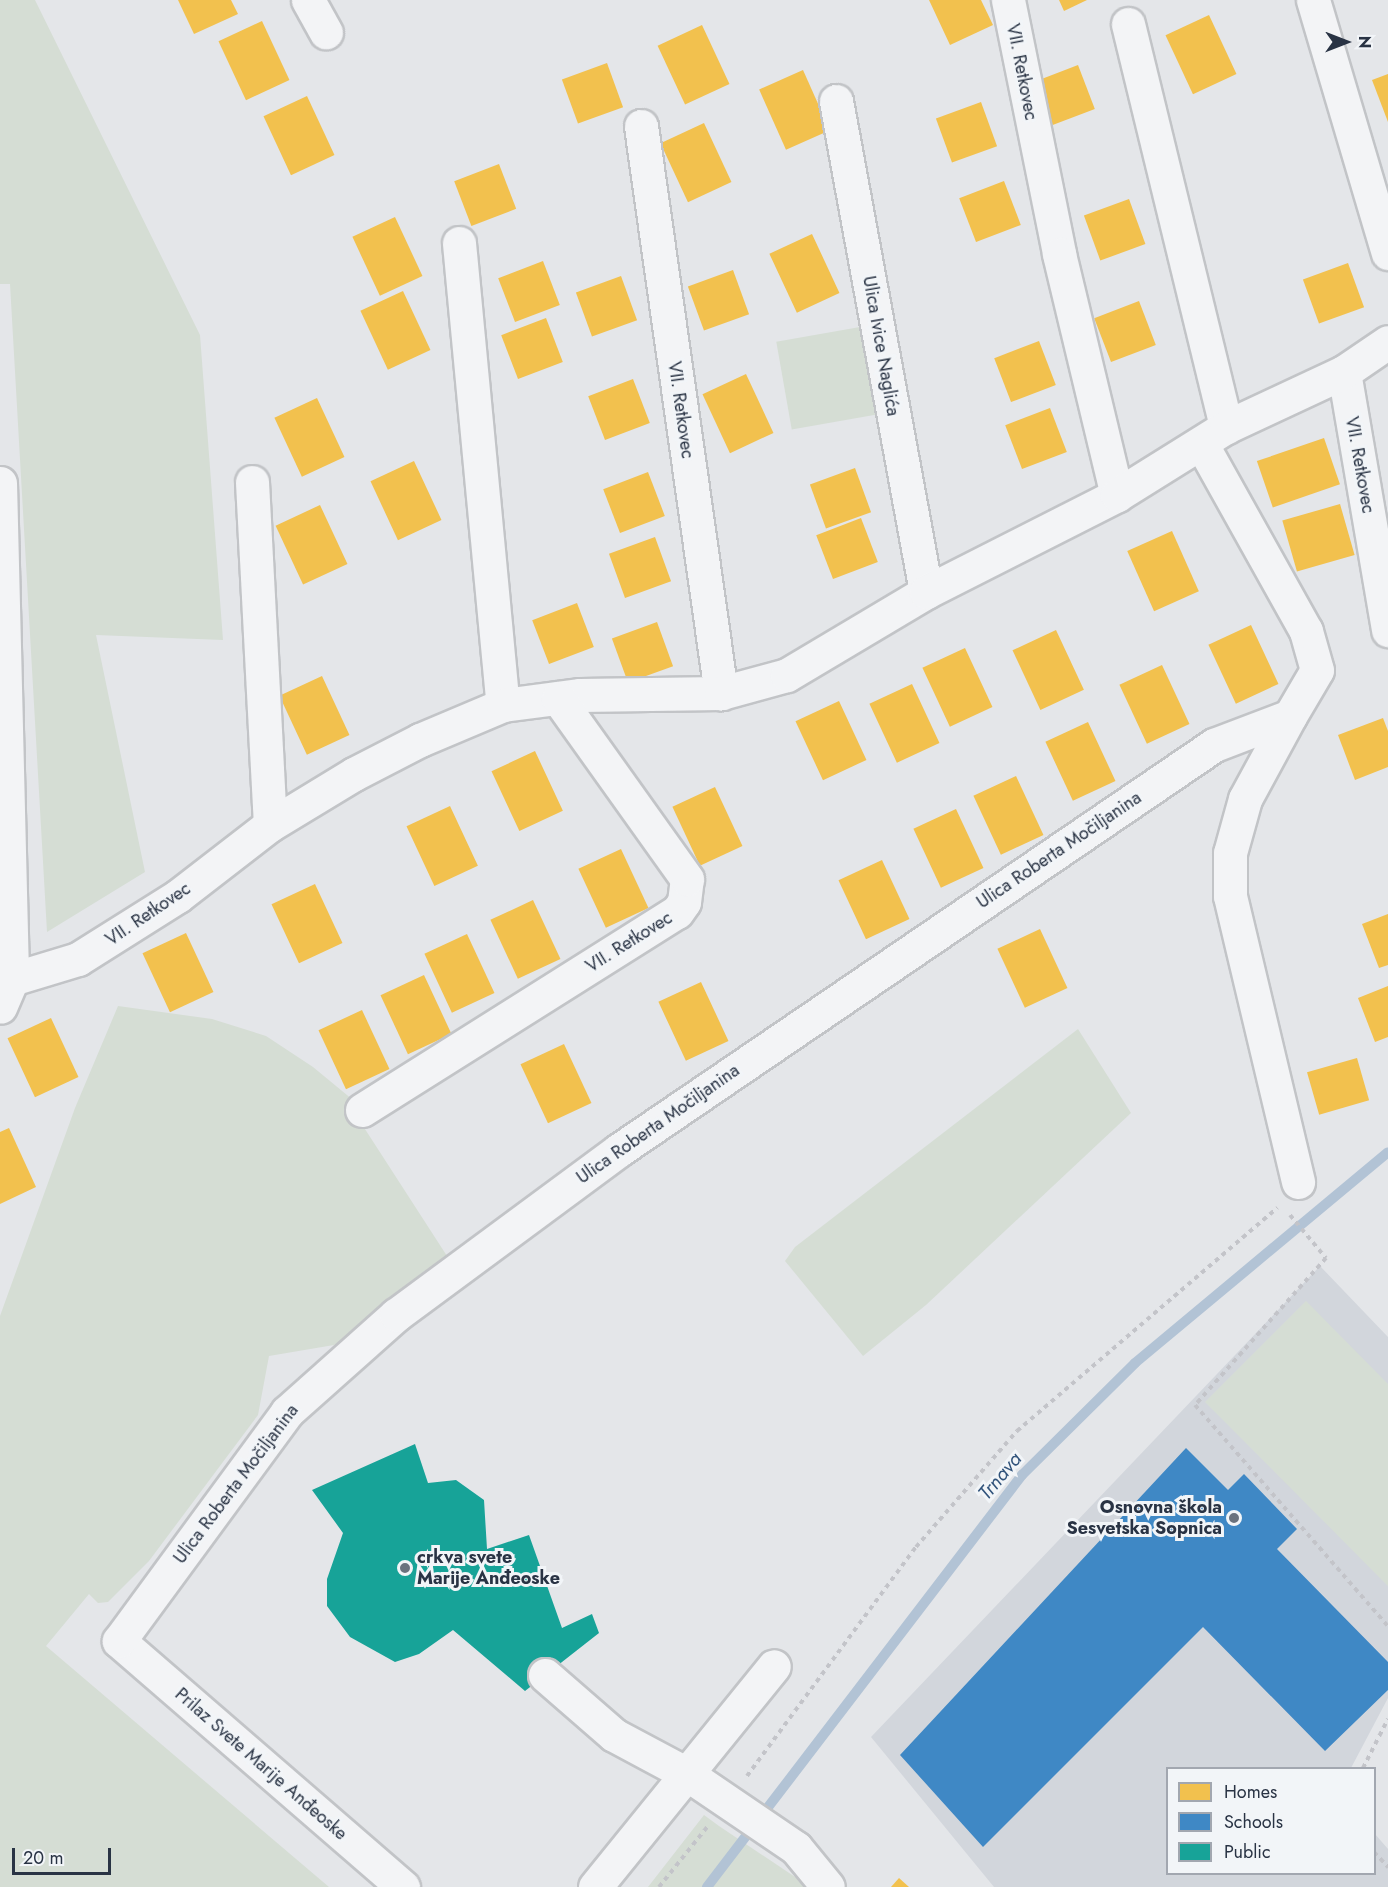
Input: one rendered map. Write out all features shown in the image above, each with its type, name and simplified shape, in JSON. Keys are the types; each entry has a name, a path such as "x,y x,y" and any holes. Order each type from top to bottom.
{"street":[{"path":"308,0 326,32"},
{"name":"VII. Retkovec","path":"1008,0 1059,254 1117,495"},
{"path":"1313,0 1388,253"},
{"path":"1128,24 1214,436 1306,631 1317,670 1245,800 1230,853 1230,896 1290,1193"},
{"name":"Ulica Ivice Naglića","path":"836,101 926,592"},
{"name":"VII. Retkovec","path":"641,126 721,693"},
{"path":"459,243 503,705"},
{"name":"VII. Retkovec","path":"0,483 4,988 78,959 178,896 270,825 410,745 503,705 558,698 721,693 787,675 926,592 1117,495 1214,436 1344,372 1388,342"},
{"name":"VII. Retkovec","path":"1344,372 1388,630"},
{"path":"252,482 270,825"},
{"name":"VII. Retkovec","path":"362,1110 677,912 684,902 687,879 558,698"},
{"name":"Ulica Roberta Močiljanina","path":"119,1641 287,1412 396,1315 629,1143 1214,745 1290,717"},
{"name":"Prilaz Svete Marije Anđeoske","path":"119,1641 403,1887"},
{"path":"595,1887 774,1666"},
{"path":"545,1675 614,1735 687,1774 734,1803 796,1848 828,1887"}],"path":[{"path":"659,1887 734,1803 916,1547 1017,1431 1290,1193 1326,1258 1195,1405 1388,1626"},
{"path":"1363,1767 1388,1719"},
{"path":"1376,1854 1388,1867"}],"shaded area":[{"path":"0,0 35,0 200,335 223,640 96,635 145,872 47,932 10,284 0,284"},
{"path":"860,327 875,415 792,429 776,342"},
{"path":"118,1006 212,1019 266,1036 313,1067 353,1100 363,1126 447,1256 356,1332 334,1345 269,1356 258,1415 149,1561 108,1602 98,1603 89,1594 46,1646 329,1887 0,1887 0,1316 75,1108"},
{"path":"1078,1029 1131,1113 926,1305 863,1356 785,1261 795,1247"},
{"name":"Osnovna škola Sesvetska Sopnica","path":"1320,1266 1388,1337 1388,1698 1352,1767 1166,1767 1166,1875 1376,1875 1376,1835 1388,1849 1388,1887 994,1887 871,1737"},
{"path":"1306,1301 1388,1384 1388,1586 1205,1402"},
{"path":"704,1815 719,1826 810,1887 648,1887"}],"building: Homes":[{"path":"178,0 231,0 238,14 194,34"},
{"path":"929,0 981,0 993,25 950,45"},
{"path":"1059,0 1087,0 1064,11"},
{"path":"1209,15 1236,74 1193,94 1165,35"},
{"path":"262,21 289,80 246,100 218,41"},
{"path":"702,25 729,84 685,105 658,46"},
{"path":"607,63 623,107 578,124 562,79"},
{"path":"1078,65 1095,109 1050,126 1033,82"},
{"path":"803,70 830,130 786,150 759,90"},
{"path":"1388,74 1388,122 1372,80"},
{"path":"307,96 334,155 291,175 263,116"},
{"path":"981,102 997,146 952,163 936,118"},
{"path":"704,123 731,182 688,202 660,143"},
{"path":"499,164 516,209 471,226 454,181"},
{"path":"1004,181 1021,225 976,242 959,198"},
{"path":"1129,199 1145,244 1100,261 1084,215"},
{"path":"395,217 422,276 380,296 352,237"},
{"path":"812,234 839,293 797,313 769,254"},
{"path":"543,261 560,305 515,322 498,278"},
{"path":"1348,263 1364,307 1319,324 1303,279"},
{"path":"733,270 749,314 704,331 688,286"},
{"path":"621,276 637,320 592,337 576,292"},
{"path":"403,291 430,350 388,370 360,311"},
{"path":"1139,301 1156,345 1111,362 1094,318"},
{"path":"546,318 563,362 518,379 501,335"},
{"path":"1039,341 1056,385 1011,402 994,358"},
{"path":"746,374 773,433 730,453 702,394"},
{"path":"633,379 650,423 605,440 588,396"},
{"path":"317,398 344,457 302,477 274,418"},
{"path":"1050,408 1067,452 1022,469 1005,425"},
{"path":"1324,438 1340,484 1273,507 1257,461"},
{"path":"414,461 441,520 398,540 370,481"},
{"path":"855,468 871,512 826,529 810,484"},
{"path":"648,472 665,516 620,533 603,489"},
{"path":"1340,504 1355,555 1297,571 1282,521"},
{"path":"320,505 347,564 303,585 276,526"},
{"path":"861,518 878,562 833,579 816,535"},
{"path":"1172,531 1199,591 1154,611 1127,551"},
{"path":"655,537 671,581 625,598 609,554"},
{"path":"577,603 594,647 549,664 532,620"},
{"path":"657,622 673,666 628,683 612,638"},
{"path":"1251,625 1278,684 1236,704 1208,645"},
{"path":"1056,630 1084,690 1040,710 1012,650"},
{"path":"965,648 992,707 950,727 922,668"},
{"path":"1162,665 1189,724 1147,744 1119,685"},
{"path":"322,676 349,735 307,755 279,696"},
{"path":"912,684 939,743 897,763 869,704"},
{"path":"839,701 866,760 823,780 795,721"},
{"path":"1383,718 1388,731 1388,767 1355,780 1338,735"},
{"path":"1088,722 1115,781 1073,801 1045,742"},
{"path":"535,751 563,811 519,831 491,771"},
{"path":"1016,776 1043,835 1001,855 973,796"},
{"path":"715,787 742,846 700,866 672,807"},
{"path":"450,806 478,866 434,886 406,826"},
{"path":"956,809 983,868 941,888 913,829"},
{"path":"621,849 648,908 606,928 578,869"},
{"path":"882,860 909,919 866,939 838,880"},
{"path":"315,884 342,943 299,963 271,904"},
{"path":"533,900 560,959 518,979 490,920"},
{"path":"1388,914 1388,965 1379,968 1362,924"},
{"path":"1040,929 1067,988 1025,1008 997,949"},
{"path":"186,933 213,992 170,1012 142,953"},
{"path":"467,934 494,993 452,1013 424,954"},
{"path":"424,975 451,1034 408,1054 380,995"},
{"path":"701,982 728,1041 686,1061 658,1002"},
{"path":"1388,986 1388,1037 1375,1042 1358,998"},
{"path":"362,1010 389,1069 346,1089 318,1030"},
{"path":"51,1018 78,1077 35,1097 7,1038"},
{"path":"564,1044 591,1103 548,1123 520,1064"},
{"path":"1357,1058 1369,1100 1319,1115 1307,1072"},
{"path":"9,1128 36,1187 0,1204 0,1132"},
{"path":"899,1878 909,1887 891,1887"}],"building: Schools":[{"path":"1186,1448 1228,1490 1244,1474 1297,1529 1277,1549 1388,1662 1388,1690 1325,1751 1203,1627 983,1847 900,1755"}],"building: Public":[{"path":"415,1444 428,1483 456,1480 484,1500 487,1549 529,1535 562,1628 592,1614 599,1633 525,1691 453,1630 419,1654 395,1662 350,1637 327,1606 327,1579 343,1533 312,1490"}],"waterway":[{"name":"Trnava","path":"707,1887 1022,1475 1135,1363 1388,1152"}],"place":[{"name":"Osnovna škola Sesvetska Sopnica","path":"1234,1518"},
{"name":"crkva svete Marije Anđeoske","path":"405,1568"}]}
